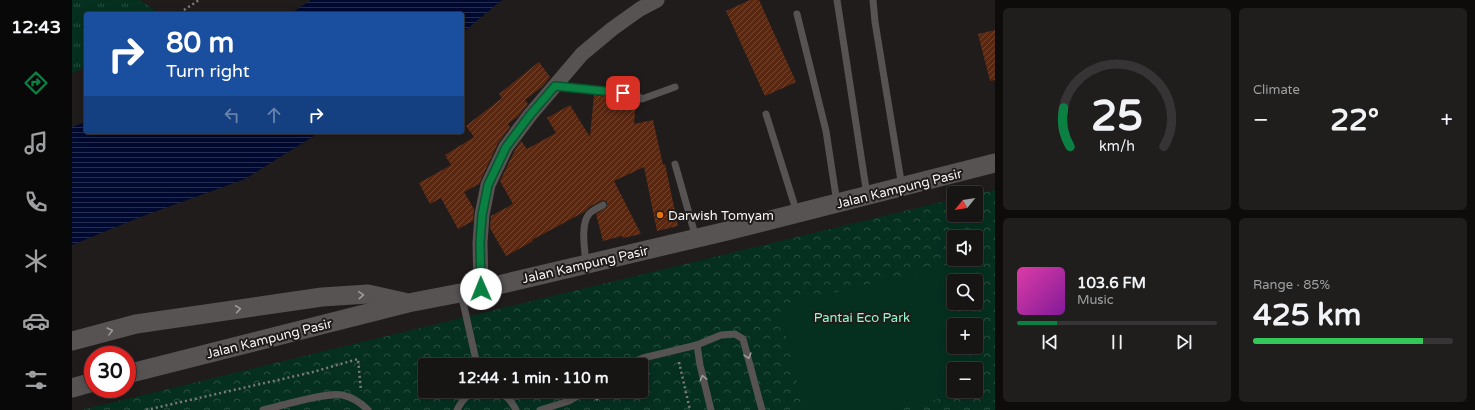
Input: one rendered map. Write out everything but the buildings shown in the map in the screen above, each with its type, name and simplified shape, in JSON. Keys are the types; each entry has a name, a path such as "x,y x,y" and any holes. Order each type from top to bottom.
{"street":[{"path":"481,289 480,243 482,215 488,185 506,147 530,115 582,54 634,13 657,0"},
{"name":"Jalan Kampung Pasir","path":"136,372 408,303 481,289 797,214 995,163"},
{"path":"72,341 136,324 322,297 368,294 408,303"},
{"path":"72,388 84,385"}],"lane":[{"path":"837,0 867,195"},
{"path":"873,0 875,22 902,187"},
{"path":"797,14 826,131 837,203"},
{"path":"555,86 636,95 642,99 674,87"},
{"path":"766,114 797,214"},
{"path":"674,164 696,238"},
{"path":"586,264 584,238 586,220 590,213 603,205"},
{"path":"461,293 475,358"},
{"path":"643,358 697,345 721,335 735,334 743,339 762,410"},
{"path":"697,345 700,365 711,410"},
{"path":"263,410 321,396 340,395 351,397 368,410"},
{"path":"457,410 465,398"},
{"path":"507,398 516,410"},
{"path":"540,410 574,398"}],"path":[{"path":"184,10 199,0"},
{"path":"678,358 690,410"},
{"path":"146,410 313,372 358,359 362,404"}],"green space":[{"path":"72,0 140,0 157,12 84,12 84,68 72,73"},
{"name":"Pantai Eco Park","path":"995,190 995,410 81,410 136,398 136,397 947,201 947,222 983,222 983,193"},
{"path":"947,265 949,274 947,274 947,310 959,310 960,318 947,318 947,354 969,354 971,362 947,362 947,397 893,410 804,410 779,306"}],"water":[{"path":"311,0 502,0 464,31 464,12 293,12"},
{"path":"84,123 84,134 317,134 245,179 143,216 72,245 72,127"}],"place":[{"name":"Darwish Tomyam","path":"660,215"}],"route":[{"path":"481,289 480,243 482,215 488,185 506,147 530,115 555,86 623,93"}]}
